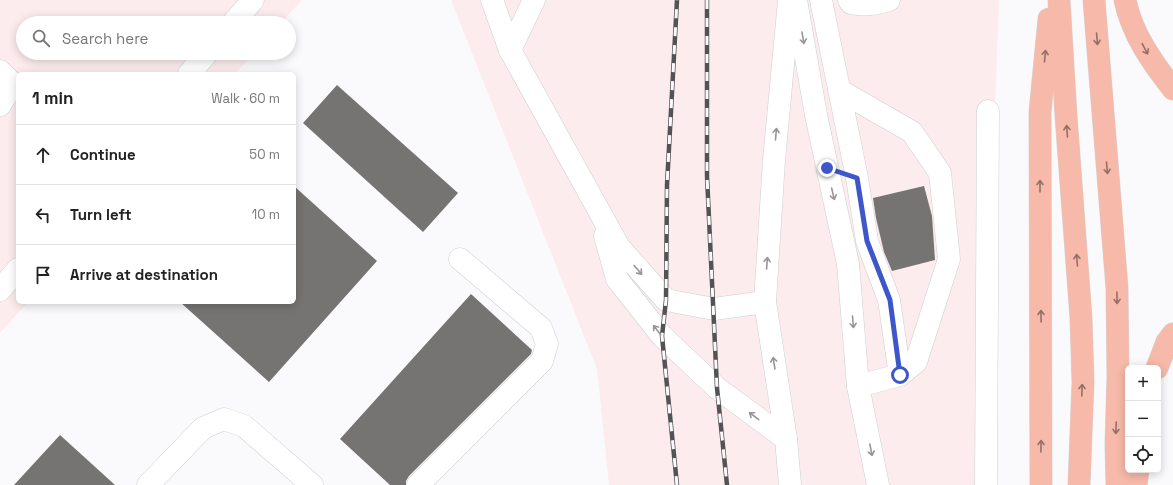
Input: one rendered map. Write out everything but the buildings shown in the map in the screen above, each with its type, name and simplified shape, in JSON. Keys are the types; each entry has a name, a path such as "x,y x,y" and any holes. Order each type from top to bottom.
{"main road":[{"path":"1041,485 1040,112 1051,0"},
{"path":"1059,0 1081,318 1083,382 1079,485"},
{"path":"1094,0 1117,288 1117,485"},
{"path":"1125,0 1137,33 1149,57 1173,89"},
{"path":"1158,365 1167,342 1173,334"},
{"path":"1136,485 1138,473"}],"street":[{"path":"239,16 253,0"},
{"path":"492,0 510,50 619,247 666,300 714,309 765,302"},
{"path":"510,50 534,0"},
{"path":"789,0 774,160 765,302 786,439 790,485"},
{"path":"796,0 816,115 848,264 858,386 878,485"},
{"path":"821,0 857,178 867,241 890,300 900,375"},
{"path":"849,0 851,3 863,5 889,0"},
{"path":"191,72 201,60"},
{"path":"0,71 10,81 12,88 0,105"},
{"path":"839,90 912,132 940,173 949,259 916,362 900,375 858,386"},
{"path":"986,485 988,111"},
{"path":"827,168 857,178"},
{"path":"595,202 617,279 662,336 717,388 786,439"},
{"path":"418,485 542,361 547,344 541,328 460,259"},
{"path":"0,290 16,271"},
{"path":"148,485 203,428 224,419 244,426 312,485"}],"shaded area":[{"path":"0,0 302,0 287,16 16,16 16,60 248,60 237,72 16,72 16,304 26,304 0,333"},
{"path":"451,0 999,0 981,485 609,485 597,369"}],"railway":[{"path":"677,0 667,185 666,300 662,336 677,485"},
{"path":"707,0 707,176 717,388 727,485"}],"route":[{"path":"827,168 857,178 867,241 890,300 900,375"}]}
